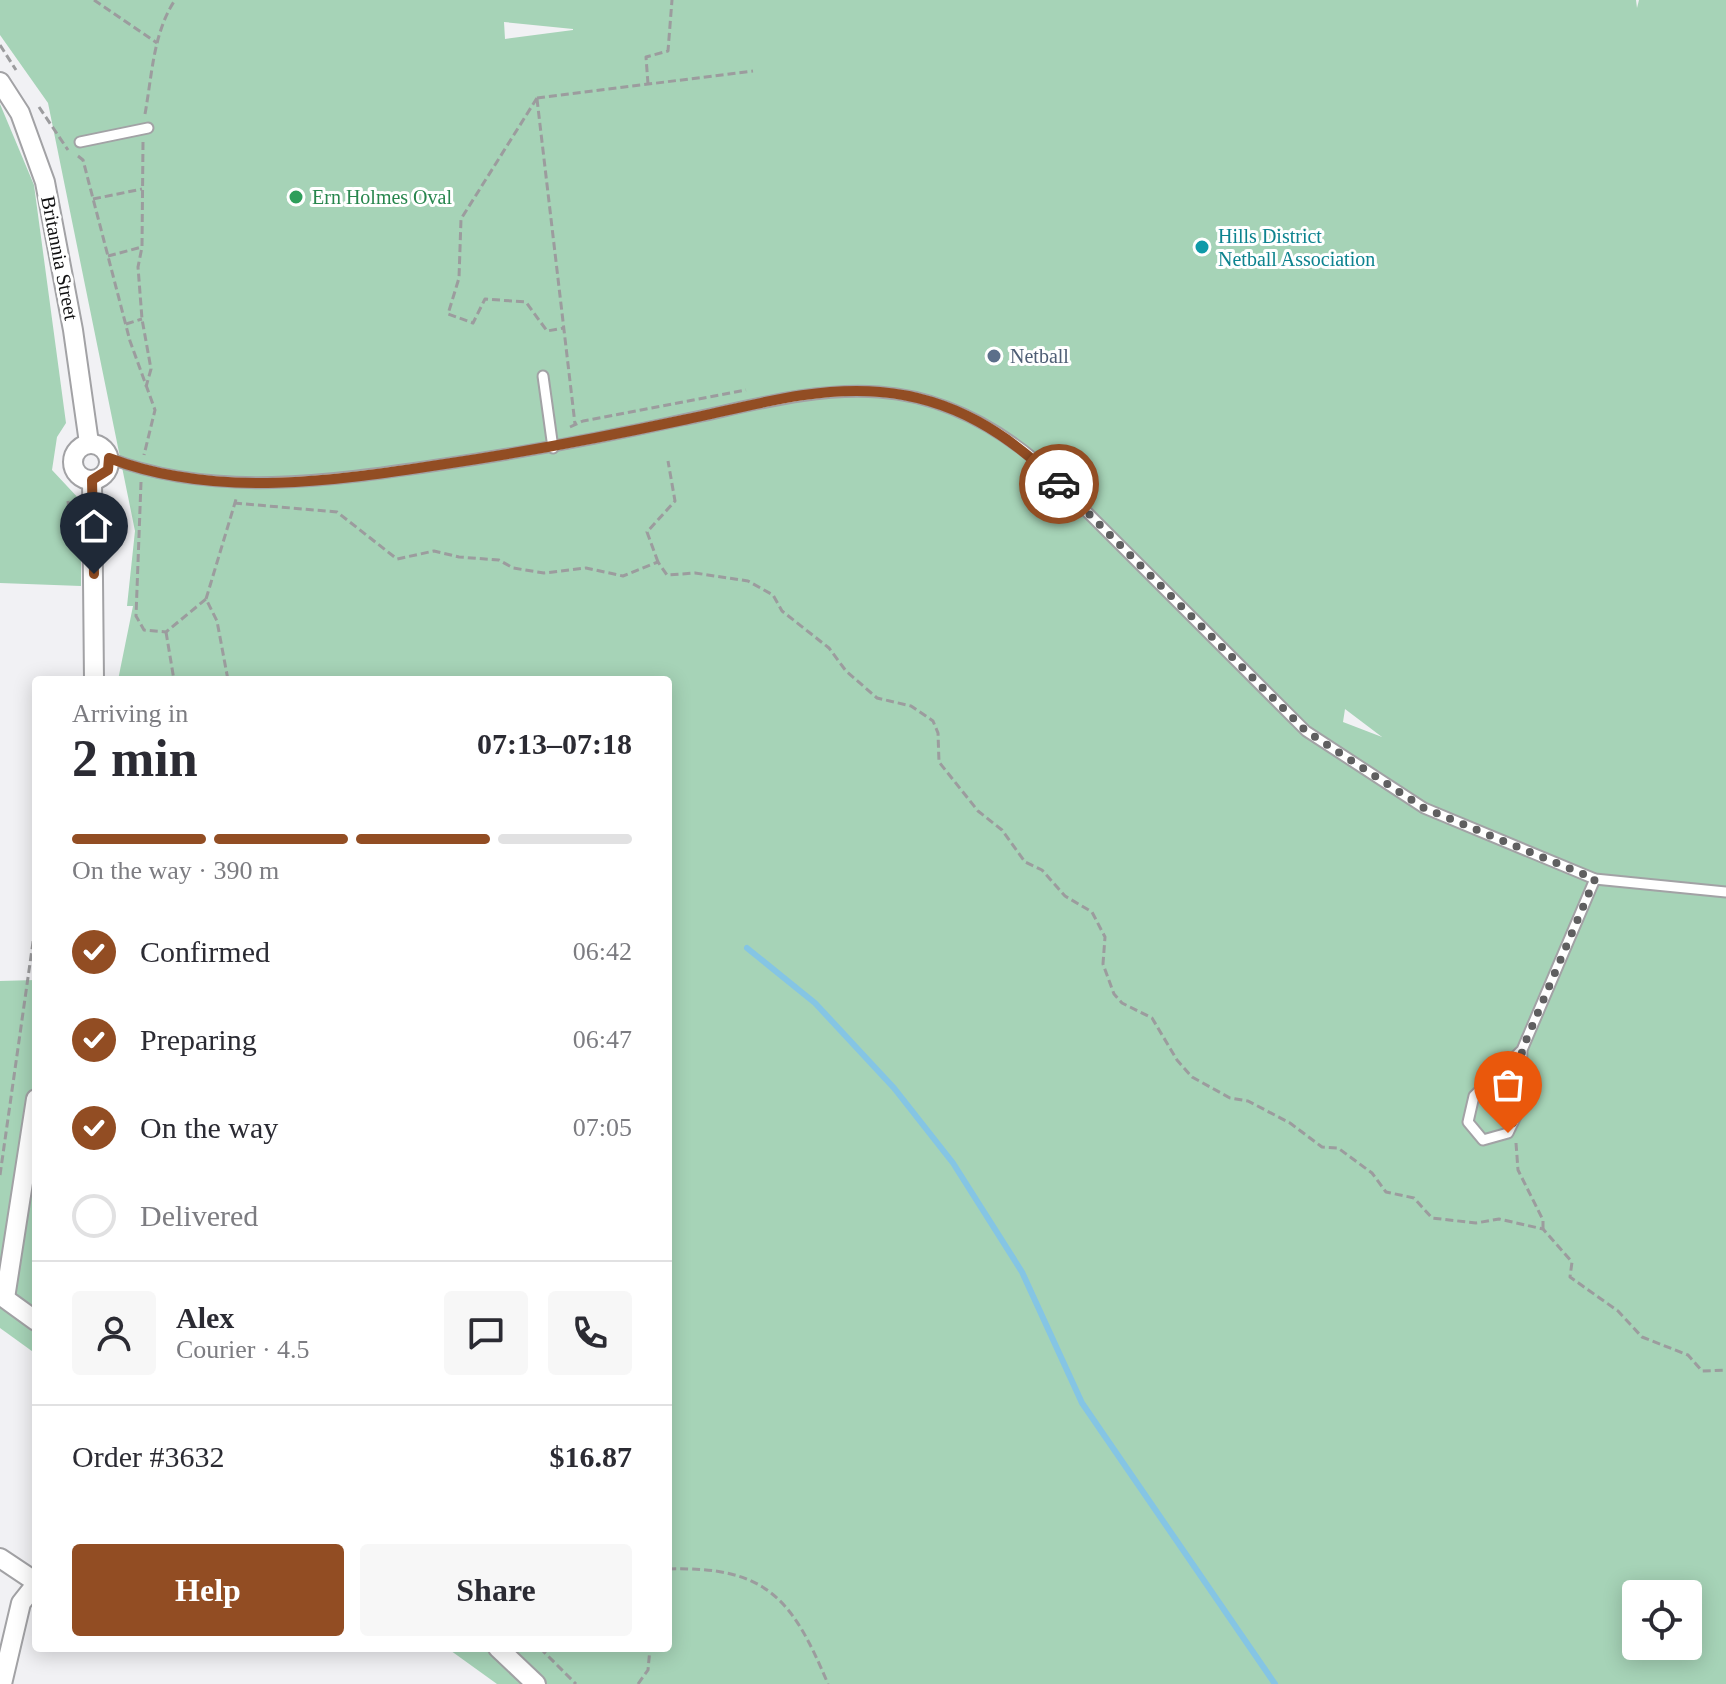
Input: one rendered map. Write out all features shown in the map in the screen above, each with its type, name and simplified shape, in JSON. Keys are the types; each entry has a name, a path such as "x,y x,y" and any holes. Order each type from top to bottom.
{"street":[{"name":"Britannia Street","path":"0,82 20,113 45,182 73,330 89,443"},
{"path":"89,443 102,446 109,458 108,470 92,480 79,476 73,463 77,450 89,443"},
{"path":"92,480 94,676"},
{"path":"32,1122 2,1296 32,1318"},
{"path":"0,1558 32,1580"},
{"path":"2,1684 21,1603 32,1588"},
{"path":"502,1652 536,1684"}],"lane":[{"path":"80,142 146,128"},
{"path":"543,376 553,448"},
{"path":"109,458 141,470 241,482 328,482 553,448 813,394 882,392 949,407 1007,437 1033,458 1306,731 1424,808 1595,879 1726,892"},
{"path":"1522,1050 1474,1096 1468,1122 1483,1140 1508,1133 1520,1108 1522,1050 1595,879"}],"path":[{"path":"94,0 157,44"},
{"path":"146,387 151,369 142,319 138,267 142,247 146,128 157,44 165,15 175,0"},
{"path":"648,84 646,57 668,51 672,0"},
{"path":"0,45 16,71"},
{"path":"537,98 753,71"},
{"path":"32,96 62,146 83,160 126,324 155,410 141,470 136,616 144,630 166,632 206,599 241,482"},
{"path":"537,98 575,424"},
{"path":"537,98 461,219 459,278 448,314 473,323 485,299 526,302 547,331 564,328"},
{"path":"93,199 142,189"},
{"path":"108,256 142,247"},
{"path":"126,324 142,319"},
{"path":"551,434 575,424 757,389"},
{"path":"144,453 158,457"},
{"path":"668,461 675,501 647,532 658,562 667,575 695,573 748,581 773,595 782,611 829,648 846,671 877,698 911,706 933,721 938,733 939,762 978,811 1002,830 1025,862 1042,870 1065,896 1092,912 1105,937 1103,964 1114,994 1122,1003 1152,1018 1177,1060 1192,1077 1230,1098 1248,1101 1290,1123 1322,1147 1338,1148 1372,1173 1386,1192 1414,1198 1432,1218 1476,1223 1499,1219 1526,1228 1543,1229"},
{"path":"234,503 337,512 397,559 434,551 459,557 499,560 513,568 544,573 586,568 623,576 658,562"},
{"path":"206,599 217,621 227,676"},
{"path":"166,632 173,676"},
{"path":"0,1175 32,949"},
{"path":"1515,1119 1518,1170 1543,1220 1543,1229 1572,1262 1570,1277 1618,1311 1642,1337 1688,1355 1702,1371 1726,1370"},
{"path":"672,1569 709,1568 744,1576 775,1593 806,1632 828,1684"},
{"path":"544,1652 576,1684"},
{"path":"638,1684 648,1670 650,1652"}],"green space":[{"path":"0,0 1636,0 1637,8 1639,0 1726,0 1726,1684 497,1684 453,1652 672,1652 672,676 119,676 133,606 127,606 135,531 48,103 0,35","holes":["504,22 573,29 505,39","1345,709 1382,737 1343,722"]},
{"path":"0,104 34,185 66,423 57,437 52,470 81,501 81,586 0,583"},
{"path":"32,980 32,1351 0,1328 0,981"}],"waterway":[{"path":"747,948 815,1003 894,1088 953,1163 1022,1272 1082,1403 1275,1684"}],"way so far":[{"path":"1059,484 1306,731 1424,808 1595,879 1522,1050 1520,1108 1508,1133"}],"place":[{"name":"Ern Holmes Oval","path":"296,197"},
{"name":"Hills District Netball Association","path":"1202,247"},
{"name":"Netball","path":"994,356"}],"route":[{"path":"94,574 92,480 108,470 109,458 157,473 252,483 328,482 553,448 781,400 850,391 882,392 949,407 1007,437 1059,484"}]}
